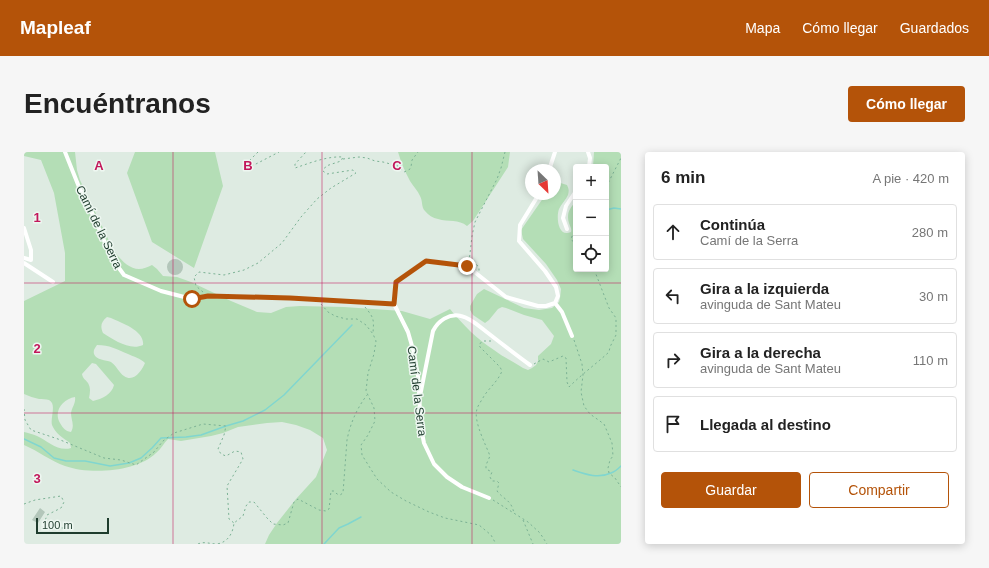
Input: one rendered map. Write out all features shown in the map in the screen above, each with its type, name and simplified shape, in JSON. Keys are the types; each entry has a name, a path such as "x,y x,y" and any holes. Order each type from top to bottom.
{"street":[{"name":"Camí de la Serra","path":"65,152 79,187 111,257 124,275 161,291 192,299 208,296 314,299 394,304 408,332 414,353 418,376 421,428 424,443 434,464 447,477 462,487 489,498"},
{"path":"551,164 555,152"},
{"path":"588,152 590,158 589,164"},
{"path":"567,229 563,218 566,206 573,196"},
{"path":"394,304 396,282 426,261 467,266 506,298 538,306 546,306 555,303 558,296 556,287 545,271 519,241 520,225 535,200"},
{"path":"24,228 32,250 31,260 24,258"},
{"path":"24,263 52,282"},
{"path":"555,303 562,312 572,336"},
{"path":"419,402 433,331 441,320 449,317 461,316 468,319 530,365"}],"path":[{"path":"258,152 247,163 246,167 254,166 279,152"},
{"path":"306,152 295,164 295,168 316,161 336,157 344,157 342,159"},
{"path":"208,296 196,286 194,277 199,272 224,275 244,270 258,263 282,243 301,217 317,199 331,188 356,173 353,170 326,174 322,171 326,166 341,161 342,159 359,157 398,166 404,172 412,167 412,160 418,152"},
{"path":"478,274 479,267 469,258 475,222 499,173 505,152"},
{"path":"609,181 621,158"},
{"path":"530,365 533,365 543,359 549,362 563,356 566,358 567,382 569,387 609,352 616,335 616,318 609,308 595,272"},
{"path":"314,299 320,302 328,312 346,319 357,319 366,325 376,341 374,354 368,373 366,391 374,408 375,421 361,445 362,455 377,480 396,495 429,512 445,518 479,525 491,535 496,544"},
{"path":"361,302 372,315 374,323 373,334"},
{"path":"572,336 582,364 582,392 584,406 590,414 604,424 612,443 613,456 610,460 608,468 609,472 621,487"},
{"path":"490,341 484,340 479,344 480,347 500,367 502,371 484,395 476,411 477,420 479,430 490,456 486,469 492,472 490,477 492,481 496,481 498,483 497,491 508,500 513,508 514,514"},
{"path":"198,544 202,542 218,544 229,537 233,531 234,523 243,516 249,502 254,502 266,518 273,524 283,525 288,523 294,502 298,499 319,510 326,511 329,509 331,491 334,491 340,495 343,493 346,440 354,416 368,395"},
{"path":"24,409 25,420 31,430 58,438 104,458 121,460 136,465 154,452 163,441 174,432 203,424 226,426 218,449 221,454 226,456 235,451 241,452 243,459 227,486 229,519 234,523"},
{"path":"24,504 35,500 61,496 64,502 60,508 48,515 44,524 55,528 69,528"},
{"path":"489,498 523,519 540,533 547,544"},
{"path":"523,519 533,544"}],"green space":[{"path":"24,152 75,152 80,180 111,245 119,257 130,267 141,269 152,265 163,276 177,277 191,282 257,312 271,313 286,307 300,306 344,307 402,311 430,319 450,309 465,326 482,341 501,355 528,370 536,365 538,356 551,344 554,336 542,320 502,307 498,309 485,323 473,315 470,310 470,306 477,294 484,289 524,308 539,310 552,308 559,302 561,289 557,280 546,264 523,239 521,230 542,200 561,200 561,183 567,185 569,191 558,213 559,226 563,232 571,232 568,214 573,205 573,272 609,272 609,164 593,164 594,152 621,152 621,544 265,544 277,523 316,477 327,450 323,438 310,430 282,422 238,427 211,436 181,441 168,439 158,451 148,459 125,468 113,470 100,471 75,469 65,466 24,445 24,432 37,436 62,449 71,448 70,443 53,428 53,405 51,402 49,400 37,399 24,394 24,301 65,281 65,253 54,193 41,160 24,156","holes":["107,317 132,328 143,340 143,345 133,347 128,346 103,333 102,322","97,345 113,348 145,363 137,375 128,378 122,375 111,362 99,359 95,356 94,349","92,363 96,364 114,385 106,396 93,401 89,398 90,387 82,374","75,397 71,413 73,425 71,432 62,426 58,419 58,414 60,406 67,400"]},
{"path":"135,152 215,152 223,186 194,268 152,242 127,173"},
{"path":"398,152 510,152 508,167 473,221 467,226 457,222 436,219 426,212 423,208 419,194 406,174"}],"building":[{"path":"172,259 178,259 183,264 181,273 178,275 172,275 167,270 167,264"},
{"path":"40,508 45,512 38,523 32,520"}],"waterway":[{"path":"609,209 621,209"},
{"path":"24,439 41,447 54,458 66,461 85,461 110,466 129,463 141,458 161,438 201,435 243,421 265,410 284,395 352,325"},
{"path":"573,470 601,476 612,473 621,466"},
{"path":"324,544 339,528 361,517"}],"route":[{"path":"192,299 208,296 290,298 394,304 396,282 426,261 467,266"}]}
